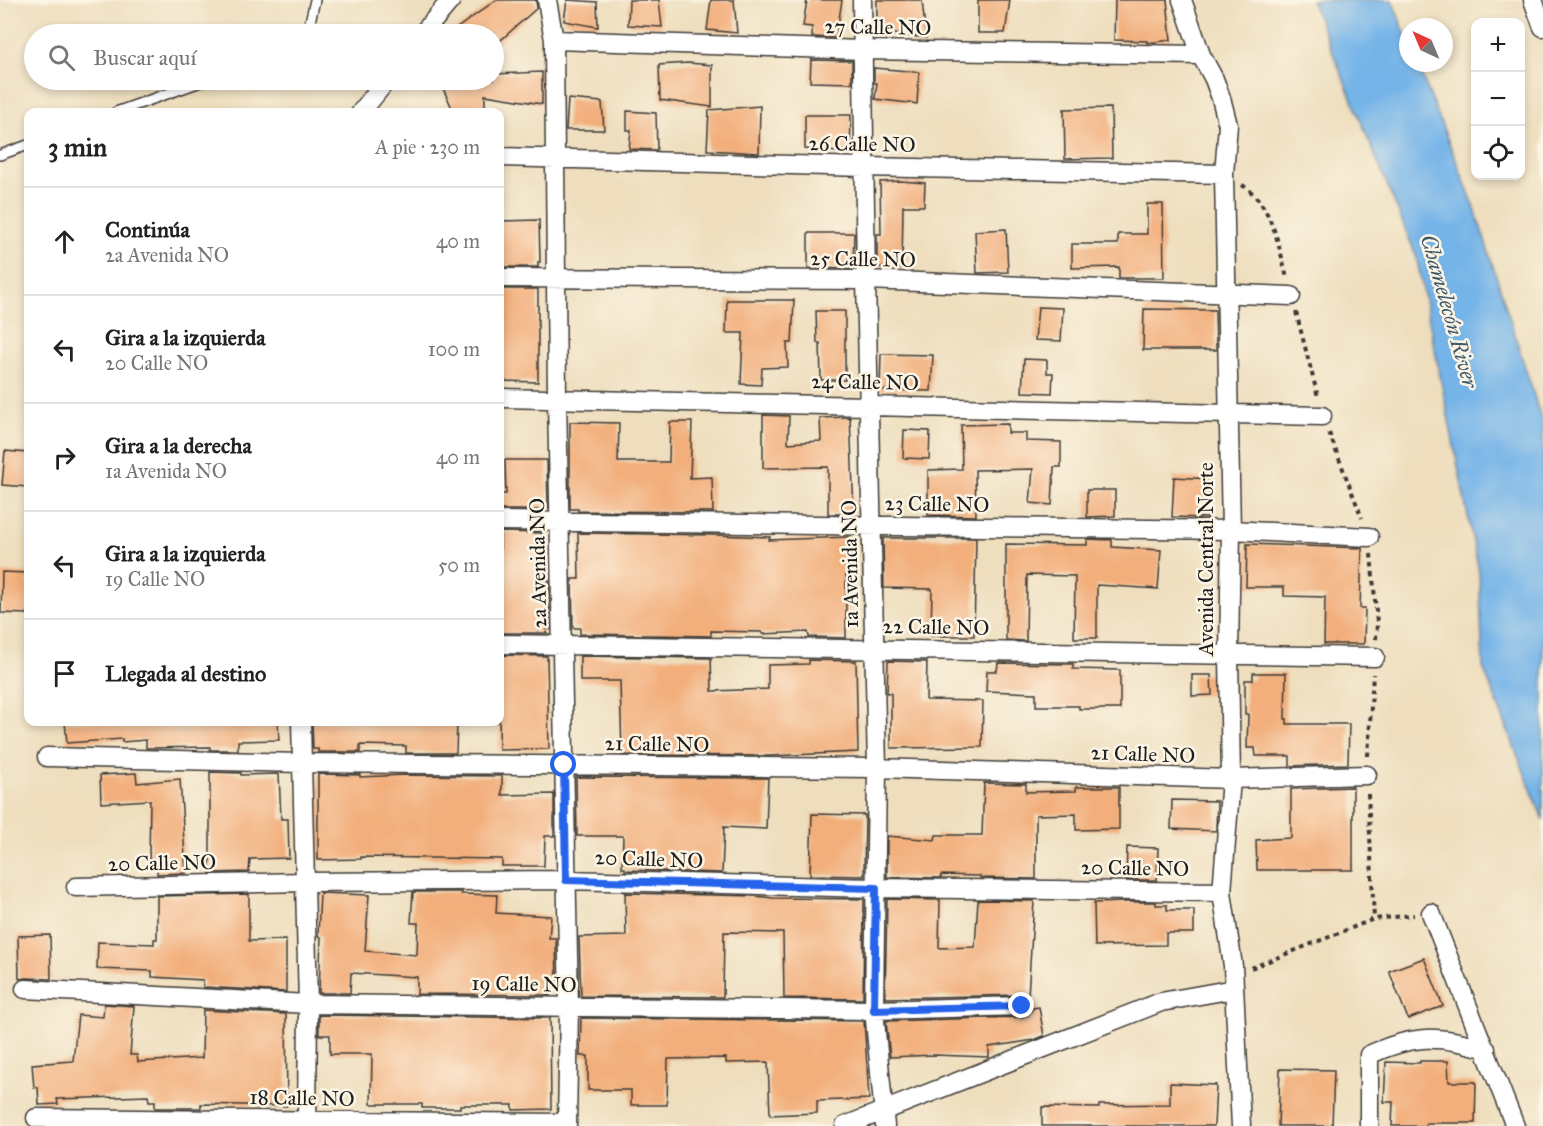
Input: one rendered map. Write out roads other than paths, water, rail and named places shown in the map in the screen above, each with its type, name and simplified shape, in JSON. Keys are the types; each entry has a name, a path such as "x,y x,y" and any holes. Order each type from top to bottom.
{"street":[{"path":"431,24 451,0"},
{"name":"2a Avenida NO","path":"547,0 554,40 557,398 569,1007 567,1125"},
{"name":"1a Avenida NO","path":"862,0 868,405 877,768 874,1010 884,1118"},
{"name":"Avenida Central Norte","path":"1182,0 1201,55 1218,89 1228,125 1224,174 1231,530 1228,655 1231,779 1222,892 1234,982 1241,1126"},
{"path":"1533,0 1543,27"},
{"name":"27 Calle NO","path":"554,40 863,50 1201,55"},
{"path":"364,108 379,90"},
{"name":"26 Calle NO","path":"504,157 1224,174"},
{"name":"25 Calle NO","path":"504,278 866,280 1291,296"},
{"name":"24 Calle NO","path":"504,398 1322,416"},
{"name":"23 Calle NO","path":"504,521 1231,530 1369,537"},
{"name":"22 Calle NO","path":"504,644 1375,657"},
{"path":"301,726 308,1004 307,1123"},
{"name":"21 Calle NO","path":"46,758 302,763 877,768 1231,779 1367,775"},
{"name":"20 Calle NO","path":"75,888 305,882 566,880 876,888 1222,892"},
{"path":"1431,913 1515,1126"},
{"path":"844,1126 884,1118 1161,1002 1234,982"},
{"name":"19 Calle NO","path":"25,990 308,1004 874,1010 1022,1006"},
{"path":"1369,1126 1369,1055 1391,1044 1423,1038 1455,1040 1486,1049"},
{"name":"18 Calle NO","path":"36,1118 567,1125"}],"lane":[{"path":"309,24 315,0"},
{"path":"127,108 178,90"},
{"path":"0,155 24,146"}],"water":[{"name":"Chamelecón River","path":"1311,0 1392,0 1399,18 1399,72 1421,72 1473,203 1543,424 1543,820 1483,667 1479,572 1416,255"}]}
